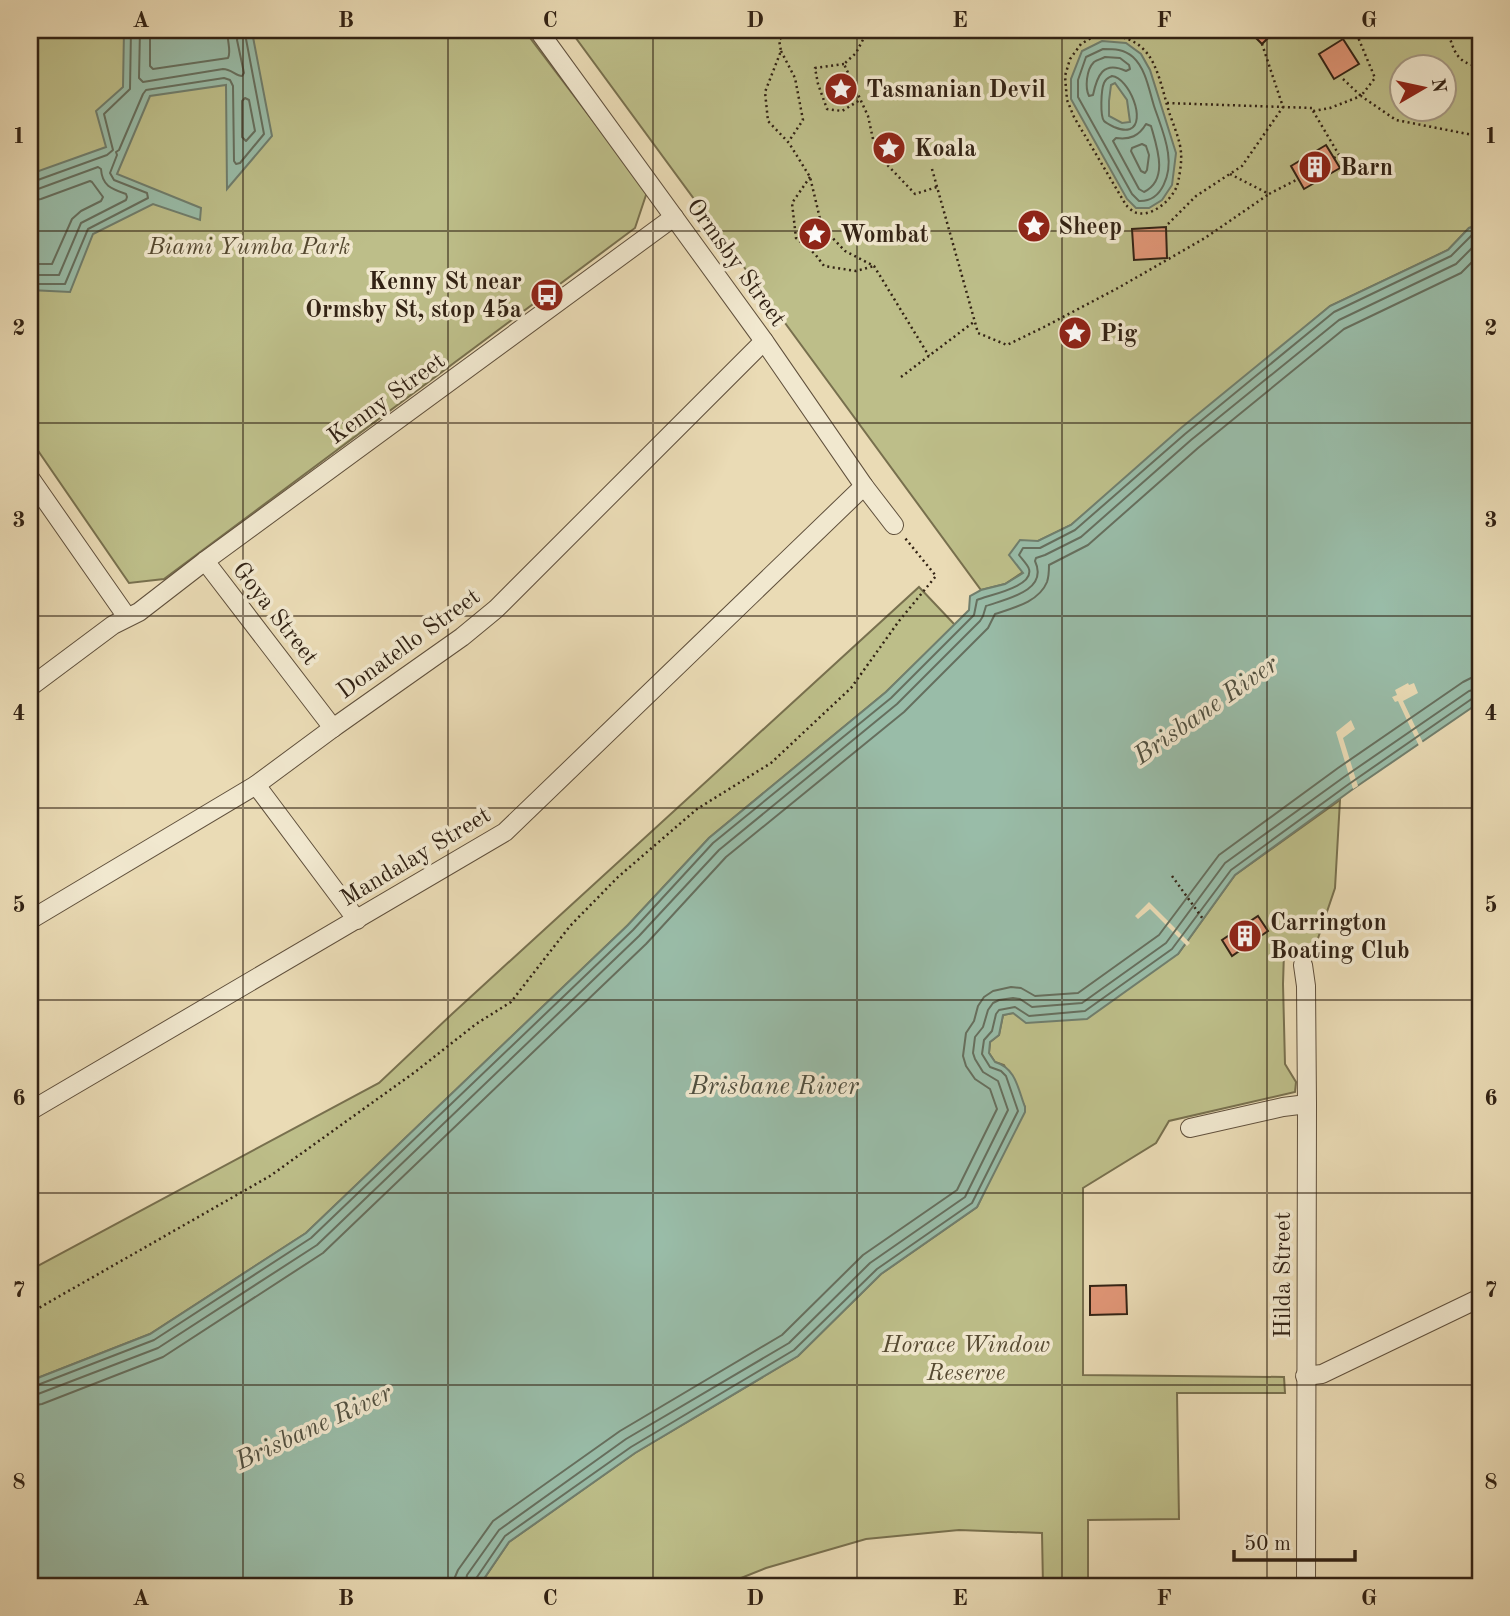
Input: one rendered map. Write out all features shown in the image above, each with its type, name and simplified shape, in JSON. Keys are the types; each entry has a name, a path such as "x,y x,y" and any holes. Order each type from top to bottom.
{"street":[{"name":"Ormsby Street","path":"538,30 894,525"},
{"name":"Kenny Street","path":"30,687 113,625 139,612 674,217"},
{"name":"Donatello Street","path":"30,920 256,785 462,637 496,609 764,341"},
{"path":"30,478 128,617"},
{"name":"Mandalay Street","path":"30,1111 505,832 864,485"},
{"name":"Goya Street","path":"205,561 333,728"},
{"path":"256,785 357,920"},
{"name":"Hilda Street","path":"1303,965 1306,986 1307,1104 1306,1586"},
{"path":"1190,1128 1307,1104"},
{"path":"1306,1376 1322,1374 1480,1298"}],"path":[{"path":"789,30 779,40 781,51 795,78 803,120 789,143"},
{"path":"860,100 842,111 827,109 815,68 844,64 856,53 868,30"},
{"path":"1312,111 1330,108 1360,96 1375,78 1355,30"},
{"path":"1447,30 1459,59 1465,64 1480,67"},
{"path":"1115,35 1130,39 1142,47 1154,64 1167,103 1182,153 1177,186 1166,202 1150,213 1135,212 1126,205 1066,100 1065,76 1070,59 1081,44 1096,36 1115,35"},
{"path":"1262,44 1283,107"},
{"path":"781,51 765,92 768,121 789,143 810,177 822,227 845,251 874,266 929,356"},
{"path":"844,64 868,116 876,153 915,194 937,187"},
{"path":"1343,79 1360,96 1396,120 1473,135 1480,132"},
{"path":"1167,103 1312,108 1339,155 1334,158"},
{"path":"1168,224 1196,196 1242,166 1283,107"},
{"path":"932,169 978,333 1007,345 1118,288 1205,238 1269,194 1298,179"},
{"path":"1230,174 1269,194"},
{"path":"810,177 792,203 796,238 815,254 824,266 856,271 874,266"},
{"path":"901,377 975,321"},
{"path":"30,1313 270,1176 415,1072 476,1024 510,1002 570,926 618,877 697,809 771,763 851,688 899,621 936,576 894,525"},
{"path":"1172,876 1203,919"}],"green space":[{"name":"Biami Yumba Park","path":"30,30 524,30 647,192 635,228 164,579 129,583 30,439"},
{"path":"570,30 1480,30 1480,225 1469,228 1448,250 1330,306 1071,525 1038,541 1023,572 1005,584 981,590"},
{"path":"919,587 955,625 886,692 709,838 628,925 306,1233 150,1334 30,1381 30,1270 379,1083"},
{"name":"Horace Window Reserve","path":"1340,800 1335,888 1315,947 1284,952 1285,1064 1296,1082 1295,1092 1169,1121 1156,1143 1083,1188 1083,1375 1284,1377 1285,1393 1177,1393 1179,1519 1088,1520 1088,1586 1043,1586 1042,1533 959,1530 866,1539 766,1568 721,1586 479,1586 509,1542 635,1453 798,1356 881,1274 977,1207 1025,1107 1004,1065 995,1062 989,1053 990,1042 999,1035 1003,1015 1178,954 1235,875"}],"water":[{"path":"124,30 261,30 253,37 272,136 227,189 226,85 150,96 117,174 201,208 200,220 153,204 93,234 70,292 30,290 30,180 33,173 106,147 96,111 123,87"},
{"path":"1102,41 1126,43 1141,54 1150,70 1176,153 1172,185 1162,200 1149,208 1136,208 1127,199 1071,99 1071,79 1082,51","holes":["1115,83 1127,100 1130,122 1122,123 1109,116 1111,85"]},
{"name":"Brisbane River","path":"1480,225 1480,702 1353,789 1235,875 1178,954 1087,1019 1026,1023 1013,1013 1003,1015 999,1035 990,1042 989,1053 995,1062 1012,1074 1025,1112 977,1207 881,1274 798,1356 635,1453 509,1542 479,1586 30,1586 30,1381 150,1334 306,1233 628,925 709,838 886,692 969,610 970,596 981,590 1005,584 1023,573 1009,555 1020,540 1038,541 1071,525 1181,428 1330,306 1448,250 1469,228"}],"pier":[{"path":"1414,683 1418,693 1403,701 1424,745 1420,748 1398,701 1395,702 1392,697 1397,695 1395,690"},
{"path":"1351,720 1355,729 1343,738 1358,786 1353,789 1336,732"},
{"path":"1149,902 1190,943 1187,946 1150,909 1138,919 1135,916"}],"building":[{"path":"1248,30 1276,30 1262,44"},
{"path":"1343,39 1359,64 1334,79 1319,54"},
{"name":"Barn","path":"1326,145 1340,168 1304,189 1291,166"},
{"path":"1166,227 1167,258 1134,260 1132,229"},
{"name":"Carrington Boating Club","path":"1258,916 1268,931 1232,956 1222,940"},
{"path":"1126,1285 1127,1314 1090,1315 1090,1286"}],"place":[{"name":"Tasmanian Devil","path":"841,89"},
{"name":"Koala","path":"889,148"},
{"name":"Barn","path":"1315,167"},
{"name":"Sheep","path":"1034,226"},
{"name":"Wombat","path":"815,234"},
{"name":"Kenny St near Ormsby St, stop 45a","path":"547,295"},
{"name":"Pig","path":"1075,333"},
{"name":"Carrington Boating Club","path":"1245,936"}]}
